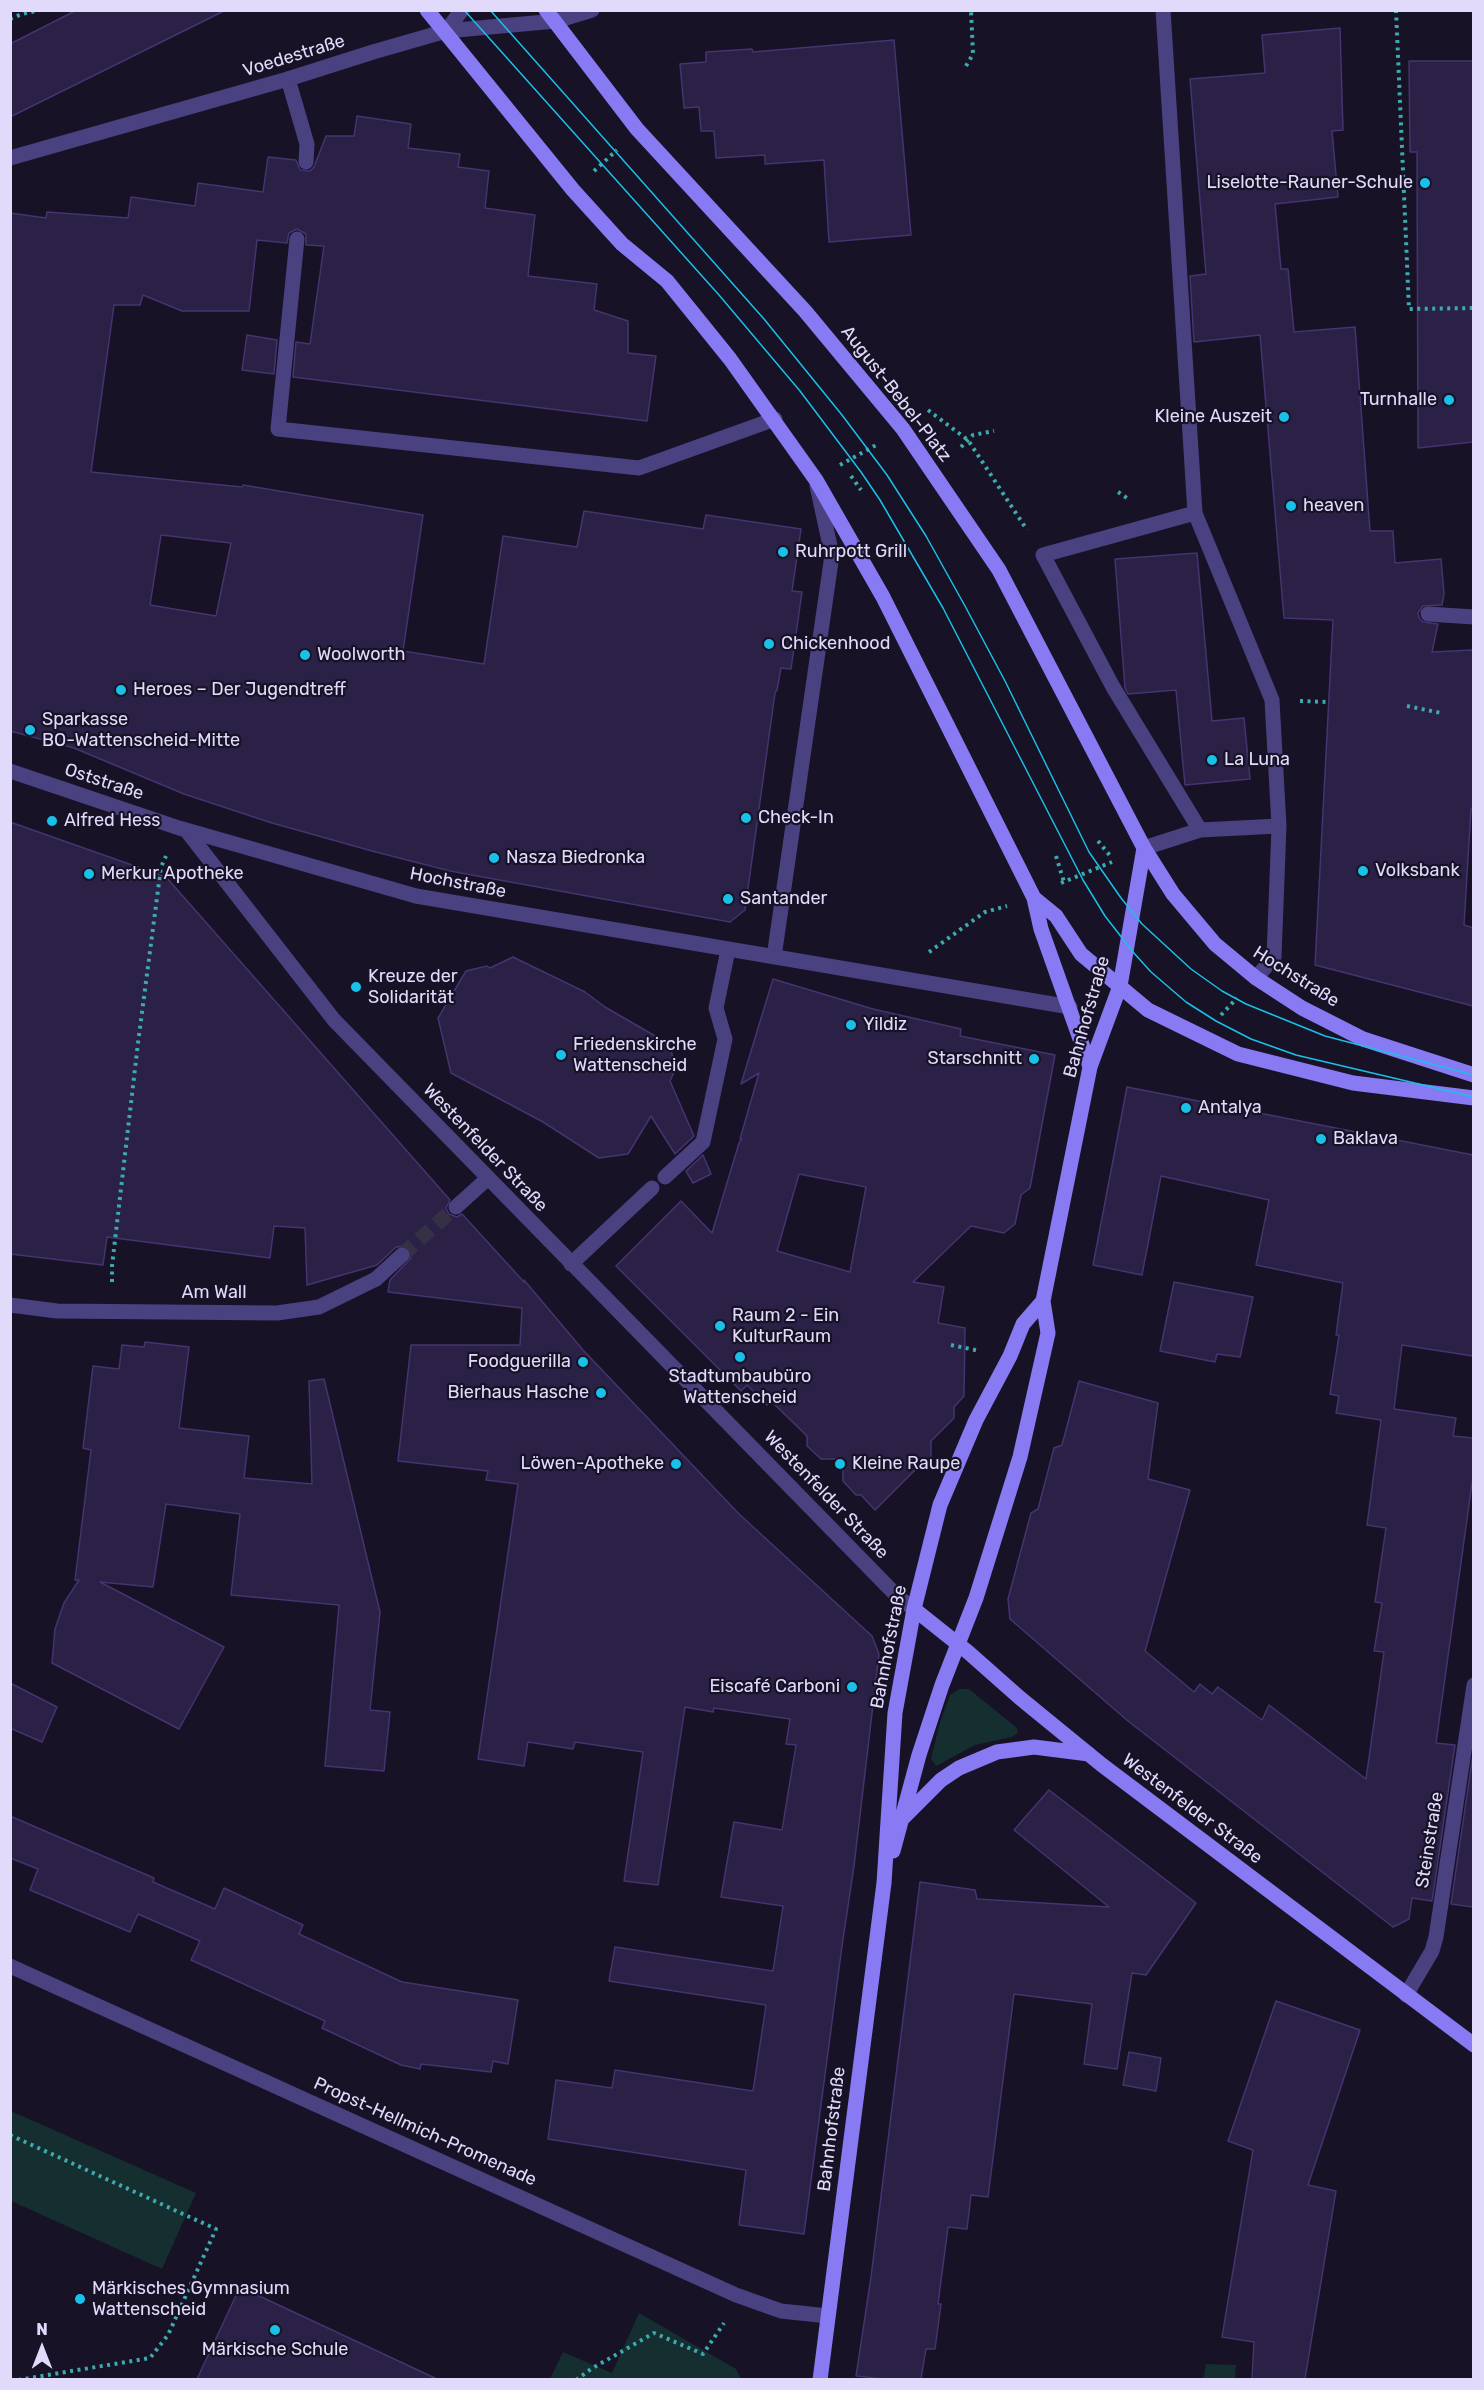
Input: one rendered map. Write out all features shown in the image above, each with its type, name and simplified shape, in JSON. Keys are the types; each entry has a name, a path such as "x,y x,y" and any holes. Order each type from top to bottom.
{"street":[{"path":"427,10 573,190 622,244 668,281 775,419 816,480 883,597 1034,898 1041,929 1090,1067"},
{"path":"446,31 462,10"},
{"name":"Voedestraße","path":"10,158 288,79 446,31 592,10"},
{"path":"1163,10 1195,513 1272,700 1279,826 1274,957 1256,978"},
{"name":"August-Bebel-Platz","path":"551,16 637,129 805,311 903,429 999,570 1144,848"},
{"path":"288,79 307,144 306,162"},
{"path":"297,239 278,429 639,468 775,419"},
{"path":"774,957 832,555 816,480"},
{"path":"1195,513 1043,555 1113,687 1200,830"},
{"path":"1428,614 1473,617"},
{"name":"Oststraße","path":"10,771 182,829"},
{"path":"1144,848 1200,830 1279,826"},
{"name":"Hochstraße","path":"182,829 416,896 1070,1007"},
{"name":"Westenfelder Straße","path":"182,829 334,1020 897,1596 957,1643 1089,1755 1473,2044"},
{"name":"Hochstraße","path":"1144,848 1173,894 1215,944 1256,978 1302,1008 1362,1039 1473,1076"},
{"name":"Bahnhofstraße","path":"884,1883 919,1755 957,1643 976,1598 1020,1457 1048,1333 1043,1301 1090,1067 1120,986 1144,848"},
{"path":"1034,898 1056,916 1081,954 1148,1010 1238,1054 1353,1083 1473,1098"},
{"path":"665,1177 703,1142 725,1039 717,1008 728,950"},
{"path":"456,1207 487,1179"},
{"path":"571,1264 652,1188"},
{"name":"Am Wall","path":"10,1305 57,1311 277,1313 319,1307 376,1279 402,1255"},
{"name":"Bahnhofstraße","path":"820,2379 884,1883 895,1713 914,1610 940,1505 976,1420 1010,1356 1023,1324 1043,1301"},
{"name":"Steinstraße","path":"1406,1995 1432,1951 1436,1937 1473,1685"},
{"name":"Bahnhofstraße","path":"902,1820 941,1780 959,1768 997,1752 1034,1747 1089,1755"},
{"name":"Propst-Hellmich-Promenade","path":"10,1966 736,2295 781,2311 828,2316"}],"path":[{"path":"10,19 22,12 40,10"},
{"path":"966,66 973,54 971,10"},
{"path":"1396,10 1409,309 1473,308"},
{"path":"573,190 637,129"},
{"path":"961,447 973,435 994,431"},
{"path":"1407,706 1441,713"},
{"path":"112,1312 112,1266 161,867 182,829"},
{"path":"894,977 986,912 1034,898 1064,882 1114,861 1098,841"},
{"path":"1056,856 1064,882"},
{"path":"1201,1036 1256,978"},
{"path":"10,2135 216,2229 168,2335 150,2358 18,2379"},
{"path":"576,2379 654,2333 703,2354 729,2316 736,2295"}],"green space":[{"path":"959,1689 969,1689 1017,1728 1018,1733 1012,1737 975,1745 936,1766 931,1759 940,1722 950,1695"},
{"path":"11,2111 196,2193 162,2269 11,2201"},
{"path":"639,2313 736,2369 741,2379 550,2379 563,2352 612,2373"},
{"path":"1206,2364 1236,2365 1235,2379 1203,2379"}],"building":[{"path":"77,10 226,10 10,117 10,44"},
{"path":"1340,28 1343,130 1332,131 1338,197 1275,204 1281,269 1288,269 1294,332 1355,327 1370,531 1393,531 1395,563 1441,559 1444,594 1442,605 1423,606 1418,613 1419,618 1423,622 1438,624 1432,652 1473,650 1473,809 1471,809 1464,925 1473,928 1473,1006 1315,965 1333,620 1284,618 1260,335 1194,342 1190,276 1206,274 1190,79 1265,73 1262,35"},
{"path":"894,40 911,235 829,242 824,160 765,164 765,155 716,158 714,131 701,131 699,107 684,108 680,64 706,62 706,52 752,49 753,52"},
{"path":"1409,61 1473,61 1473,442 1418,448 1417,152 1410,152"},
{"path":"357,116 411,124 408,148 460,154 458,167 489,171 485,208 535,215 528,276 597,284 594,310 628,321 628,353 656,356 647,421 293,377 296,342 310,344 324,246 306,245 306,234 297,229 289,233 287,243 257,240 249,311 182,311 143,295 140,305 114,305 91,472 242,487 243,485 423,515 403,651 484,664 503,536 577,547 584,511 703,529 706,515 801,529 792,591 802,592 791,669 781,668 775,693 745,910 730,922 450,871 372,851 272,823 184,794 74,748 10,731 10,213 46,218 47,212 128,218 131,197 195,206 198,183 263,192 268,157 296,160 300,170 310,171 314,167 326,136 354,136","holes":["161,535 231,543 216,616 150,605"]},
{"path":"247,335 277,340 274,374 242,370"},
{"path":"1197,553 1212,721 1244,718 1250,779 1185,785 1176,690 1128,694 1125,688 1115,559"},
{"path":"10,822 166,877 450,1200 446,1208 449,1214 457,1217 462,1214 524,1282 524,1280 583,1350 739,1514 872,1636 879,1654 854,1866 804,2234 739,2225 746,2170 548,2139 556,2080 612,2088 615,2070 753,2091 766,2005 609,1981 615,1947 773,1971 783,1906 721,1897 734,1822 782,1830 796,1745 786,1744 790,1719 714,1708 713,1712 685,1707 658,1885 624,1881 643,1752 575,1742 573,1749 528,1742 524,1766 478,1759 518,1484 486,1480 488,1471 398,1461 411,1345 520,1345 522,1308 388,1292 390,1280 411,1258 411,1252 404,1246 396,1247 377,1265 307,1285 305,1228 274,1226 270,1258 107,1237 103,1265 10,1254"},
{"name":"Friedenskirche Wattenscheid","path":"513,957 585,992 605,1007 669,1044 676,1068 670,1081 694,1136 675,1154 651,1116 628,1154 599,1158 543,1122 451,1073 438,1018 466,971 487,966 490,968"},
{"path":"773,979 873,1009 961,1029 960,1036 1055,1055 1030,1188 1021,1195 1015,1224 1004,1233 971,1226 913,1282 944,1287 938,1323 965,1328 964,1396 954,1407 954,1418 931,1441 931,1467 918,1467 875,1510 843,1481 843,1459 821,1459 807,1446 807,1436 771,1401 767,1405 747,1385 741,1391 616,1266 681,1201 712,1233 742,1139 740,1139 759,1073 741,1084","holes":["799,1174 866,1187 850,1272 777,1251"]},
{"path":"1127,1087 1473,1155 1473,1356 1402,1345 1394,1409 1456,1418 1453,1436 1473,1438 1473,1476 1436,1743 1455,1745 1432,1901 1412,1898 1409,1919 1393,1927 1128,1721 1010,1619 1008,1599 1031,1513 1038,1509 1054,1448 1062,1445 1079,1381 1158,1403 1148,1479 1190,1490 1145,1651 1194,1692 1200,1684 1212,1694 1218,1687 1262,1720 1269,1705 1366,1779 1384,1652 1374,1651 1382,1603 1375,1602 1386,1528 1367,1525 1381,1420 1336,1413 1339,1396 1330,1394 1339,1335 1336,1335 1343,1283 1256,1265 1269,1200 1161,1176 1142,1275 1093,1265"},
{"path":"703,1155 711,1174 693,1183 686,1171"},
{"path":"1174,1282 1253,1297 1240,1357 1217,1354 1215,1362 1160,1351"},
{"path":"145,1342 189,1347 179,1428 249,1436 244,1478 312,1484 309,1381 324,1379 380,1612 370,1710 390,1712 384,1771 325,1766 339,1605 231,1595 240,1514 166,1504 153,1587 100,1582 224,1647 179,1729 52,1663 55,1629 64,1603 79,1580 75,1580 91,1450 83,1448 93,1366 119,1369 122,1345 144,1347"},
{"path":"10,1683 57,1707 42,1742 10,1728"},
{"path":"1473,1754 1473,1907 1451,1904"},
{"path":"1049,1790 1196,1903 1146,1975 1132,1973 1117,2069 1084,2064 1092,2004 1014,1994 988,2197 971,2195 967,2229 948,2227 935,2349 926,2349 921,2379 856,2376 871,2277 920,1882 975,1890 977,1899 1109,1907 1014,1830"},
{"path":"10,1816 154,1878 153,1882 215,1909 224,1888 303,1925 299,1934 402,1982 518,2000 508,2064 493,2061 491,2072 421,2064 420,2069 401,2065 322,2028 325,2021 191,1960 200,1941 138,1914 130,1932 30,1890 38,1869 10,1858"},
{"path":"1276,2001 1360,2030 1308,2185 1336,2191 1305,2379 1252,2379 1254,2342 1222,2337 1253,2150 1228,2141"},
{"path":"1129,2052 1161,2058 1156,2091 1123,2085"},
{"name":"Märkische Schule","path":"240,2287 437,2379 197,2379"}],"tunnel":[{"path":"402,1255 456,1207"}],"tram line":[{"path":"464,10 719,295 800,391 861,472 880,500 943,608 1083,880 1105,916 1151,972 1186,1002 1251,1039 1296,1055 1474,1097"},
{"path":"490,10 764,319 842,415 887,475 926,536 965,606 1005,681 1089,852 1142,924 1191,969 1222,991 1246,1004 1325,1036 1474,1075"}],"place":[{"name":"Liselotte-Rauner-Schule","path":"1425,183"},
{"name":"Turnhalle","path":"1449,400"},
{"name":"Kleine Auszeit","path":"1284,417"},
{"name":"heaven","path":"1291,506"},
{"name":"Ruhrpott Grill","path":"783,552"},
{"name":"Chickenhood","path":"769,644"},
{"name":"Woolworth","path":"305,655"},
{"name":"Heroes – Der Jugendtreff","path":"121,690"},
{"name":"Sparkasse BO-Wattenscheid-Mitte","path":"30,730"},
{"name":"La Luna","path":"1212,760"},
{"name":"Check-In","path":"746,818"},
{"name":"Alfred Hess","path":"52,821"},
{"name":"Nasza Biedronka","path":"494,858"},
{"name":"Volksbank","path":"1363,871"},
{"name":"Merkur Apotheke","path":"89,874"},
{"name":"Santander","path":"728,899"},
{"name":"Kreuze der Solidarität","path":"356,987"},
{"name":"Yildiz","path":"851,1025"},
{"name":"Friedenskirche Wattenscheid","path":"561,1055"},
{"name":"Starschnitt","path":"1034,1059"},
{"name":"Antalya","path":"1186,1108"},
{"name":"Baklava","path":"1321,1139"},
{"name":"Raum 2 - Ein KulturRaum","path":"720,1326"},
{"name":"Stadtumbaubüro Wattenscheid","path":"740,1357"},
{"name":"Foodguerilla","path":"583,1362"},
{"name":"Bierhaus Hasche","path":"601,1393"},
{"name":"Löwen-Apotheke","path":"676,1464"},
{"name":"Kleine Raupe","path":"840,1464"},
{"name":"Eiscafé Carboni","path":"852,1687"},
{"name":"Märkisches Gymnasium Wattenscheid","path":"80,2299"},
{"name":"Märkische Schule","path":"275,2330"}]}
